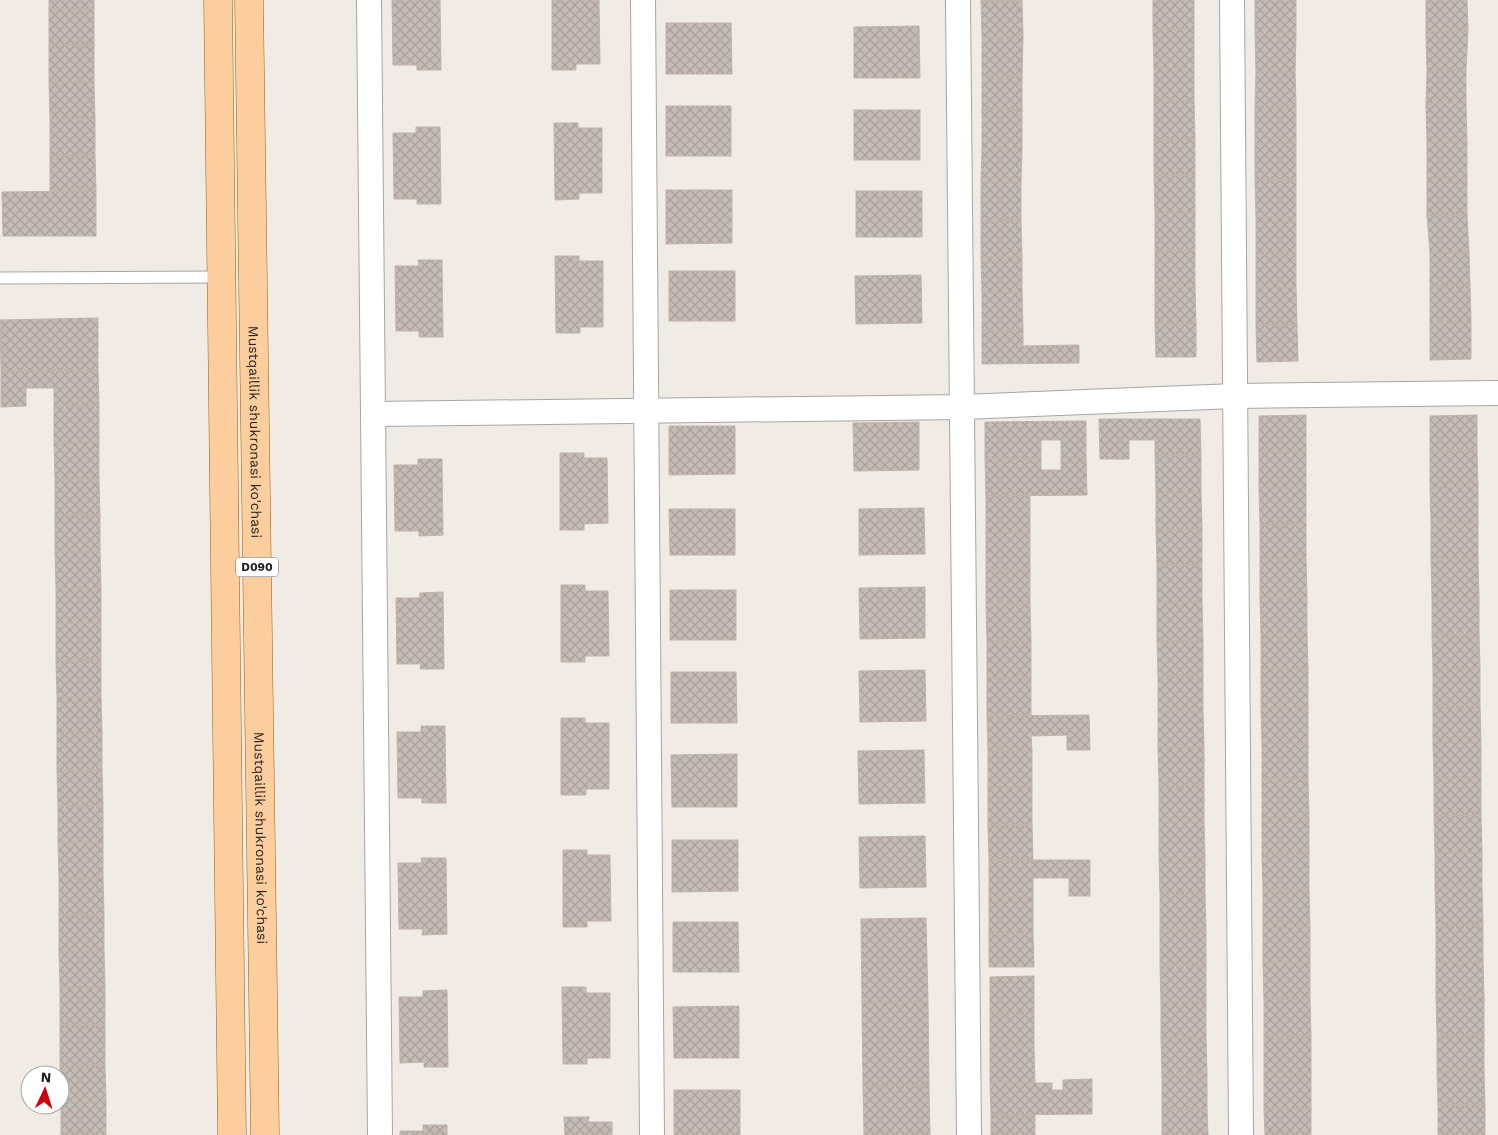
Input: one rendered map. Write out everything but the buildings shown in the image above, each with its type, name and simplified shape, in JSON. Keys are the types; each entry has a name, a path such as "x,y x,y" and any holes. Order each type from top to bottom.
{"main road":[{"name":"D090","path":"218,0 232,1135"},
{"name":"Mustqaillik shukronasi ko'chasi","path":"249,0 265,1135"}],"street":[{"path":"369,0 380,1135"},
{"path":"643,0 652,1135"},
{"path":"958,0 969,1135"},
{"path":"1232,0 1241,1135"},
{"path":"373,414 963,407 1235,396 1498,393"}],"lane":[{"path":"0,278 222,277"}]}
